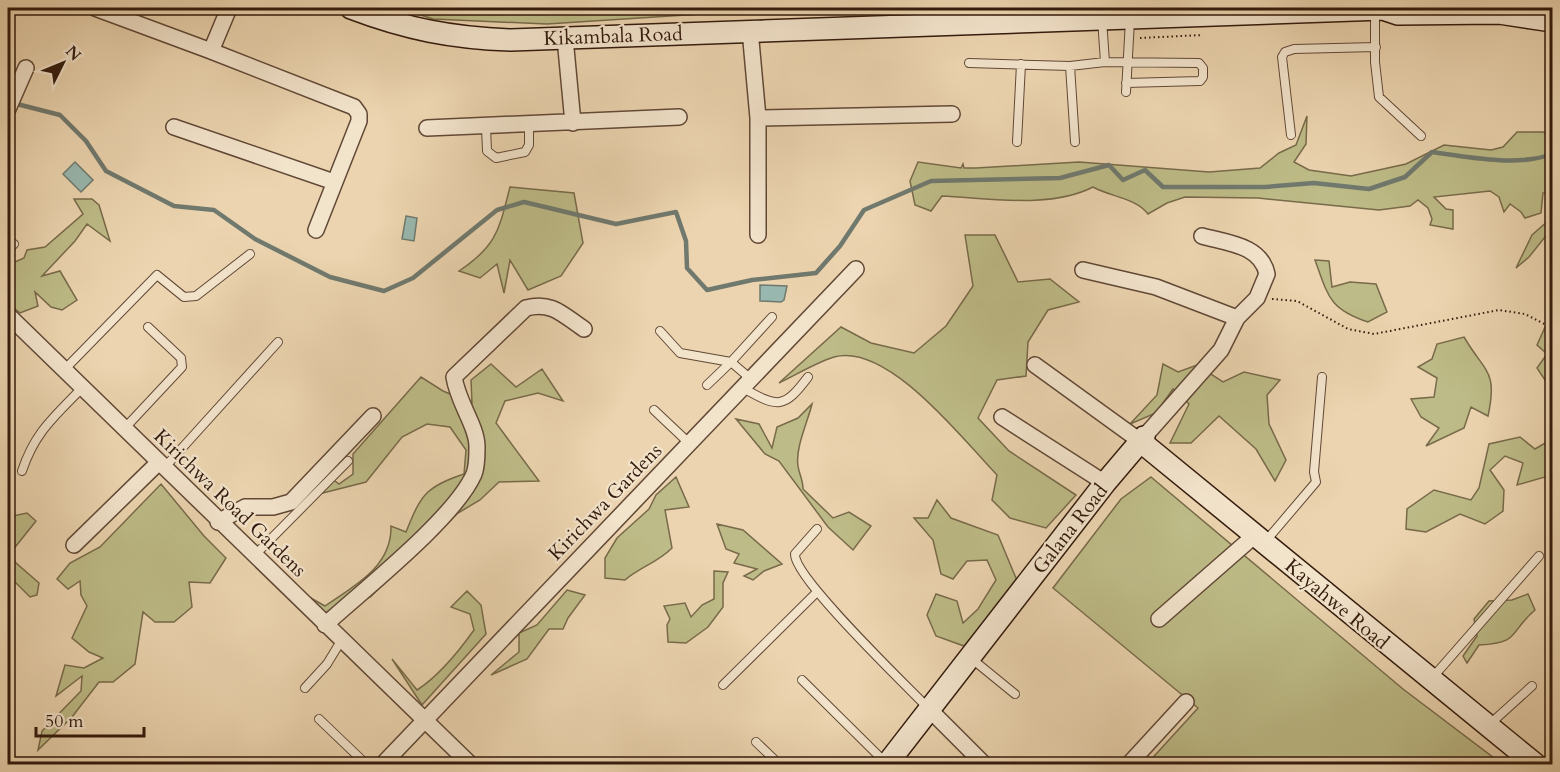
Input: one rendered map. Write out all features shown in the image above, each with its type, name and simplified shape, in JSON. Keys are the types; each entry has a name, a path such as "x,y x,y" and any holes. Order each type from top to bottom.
{"main road":[{"name":"Kikambala Road","path":"351,8 424,32 456,37 565,38 1381,9 1398,14 1492,10 1552,21"},
{"name":"Galana Road","path":"887,764 1142,439"},
{"name":"Kayahwe Road","path":"1142,439 1259,539 1535,765"}],"street":[{"path":"95,8 354,107 359,114 359,121 316,230"},
{"path":"211,51 229,8"},
{"path":"750,30 758,118 758,235"},
{"path":"565,38 573,123"},
{"path":"8,109 26,68"},
{"path":"758,118 952,114"},
{"path":"427,128 486,128 679,117"},
{"path":"174,127 334,182"},
{"path":"1202,236 1252,251 1261,258 1268,274 1257,298"},
{"name":"Kirichwa Gardens","path":"385,764 424,720 856,269"},
{"path":"1083,270 1156,287 1238,318"},
{"name":"Galana Road","path":"1142,439 1221,350 1238,318 1257,298"},
{"path":"325,625 442,516 475,473 477,445 474,428 457,394 454,377 526,308 542,304 584,329"},
{"name":"Kirichwa Road Gardens","path":"8,315 470,765"},
{"path":"1035,365 1142,439"},
{"path":"218,522 245,507 273,507 291,502 373,416"},
{"path":"1002,417 1106,483"},
{"path":"74,545 161,465"},
{"path":"1159,619 1259,539"},
{"path":"1129,765 1186,702"},
{"path":"930,710 984,765"}],"lane":[{"path":"1381,9 1375,62 1379,97 1421,136"},
{"path":"1126,92 1130,18"},
{"path":"1102,19 1105,62"},
{"path":"1291,135 1282,57 1285,52 1294,48 1376,47"},
{"path":"969,63 1070,66 1105,62 1198,63 1203,68 1203,77 1200,81 1126,82"},
{"path":"1017,142 1021,64"},
{"path":"1070,66 1075,142"},
{"path":"486,128 487,151 496,158 525,152 529,145 529,125"},
{"path":"65,369 157,275 184,297 196,296 250,254"},
{"path":"707,385 772,318"},
{"path":"124,429 182,367 181,358 148,327"},
{"path":"660,331 680,353 730,362 748,384 768,402 778,404 794,395 808,377"},
{"path":"161,465 278,342"},
{"path":"1259,539 1316,482 1314,472 1322,377"},
{"path":"22,471 39,432 82,388"},
{"path":"654,410 690,444"},
{"path":"254,556 348,461"},
{"path":"817,529 799,547 794,560 817,592 930,710"},
{"path":"1430,680 1539,555"},
{"path":"723,686 817,592"},
{"path":"305,688 327,664 341,641"},
{"path":"971,658 1015,694"},
{"path":"802,680 887,764"},
{"path":"1487,727 1532,686"},
{"path":"320,719 366,765"},
{"path":"756,742 779,765"}],"path":[{"path":"1257,298 1297,301 1348,329 1374,334 1499,310 1525,314 1552,328"}],"shaded area":[{"path":"399,8 882,8 717,13 547,24 433,19"},
{"path":"1307,116 1306,144 1294,162 1309,170 1351,176 1406,164 1444,145 1491,150 1503,147 1517,132 1543,132 1552,136 1552,191 1543,193 1541,213 1525,218 1510,204 1504,212 1499,197 1490,191 1434,197 1446,209 1453,210 1453,229 1430,225 1432,219 1428,208 1418,200 1410,206 1379,210 1258,198 1185,197 1167,203 1148,214 1137,204 1093,187 1076,194 1039,200 942,196 931,211 915,205 910,181 918,162 961,168 963,164 964,168 976,168 1079,162 1209,172 1260,168 1279,153 1296,145"},
{"path":"510,187 574,193 583,243 561,276 528,290 510,260 504,293 497,264 480,278 459,271 482,253 495,235"},
{"path":"74,199 92,199 99,205 110,241 87,224 75,241 42,276 60,271 77,300 62,310 51,307 35,292 38,306 20,313 8,303 8,265 24,258 27,250 45,247 83,214"},
{"path":"1552,210 1552,232 1549,232 1529,257 1516,268 1532,235 1549,220"},
{"path":"965,235 995,235 1018,282 1050,279 1079,302 1048,310 1028,342 1026,376 997,380 978,418 1009,451 1076,495 1046,528 1010,518 992,500 997,475 923,398 901,379 878,364 855,356 834,357 779,383 841,327 871,343 914,353 946,326 973,286"},
{"path":"1315,260 1329,261 1332,287 1350,282 1376,284 1387,312 1368,322 1345,312 1327,292"},
{"path":"1548,305 1552,307 1552,374 1547,383 1537,368 1547,354 1537,345 1549,318"},
{"path":"1464,337 1488,373 1491,401 1488,416 1471,407 1464,428 1426,446 1439,428 1421,417 1411,399 1434,397 1437,378 1418,367 1432,359 1437,344"},
{"path":"491,364 516,387 542,369 563,401 538,393 505,401 496,423 539,481 499,482 480,500 458,513 370,597 331,609 323,615 309,597 325,606 369,574 385,553 390,540 391,526 406,532 416,509 432,488 464,474 466,450 450,427 427,424 402,437 366,482 323,493 326,474 339,484 353,474 353,454 421,377 443,391 472,403 471,380"},
{"path":"1163,364 1178,372 1197,365 1223,382 1244,372 1280,380 1267,395 1269,424 1286,460 1275,481 1256,449 1219,416 1191,443 1170,443 1189,404 1173,389 1156,413 1130,424 1157,395"},
{"path":"812,404 798,451 798,466 803,489 833,518 849,512 871,526 853,550 828,527 779,461 765,454 736,419 759,424 772,448 777,427 798,418"},
{"path":"1520,437 1535,449 1552,439 1552,475 1517,485 1523,463 1505,456 1490,470 1504,490 1503,511 1485,524 1460,514 1426,532 1406,529 1407,509 1434,490 1471,500 1479,488 1489,444"},
{"path":"676,477 689,507 665,510 672,548 625,580 605,578 605,558 617,538 649,509 656,495"},
{"path":"1151,477 1403,689 1502,764 1147,764 1198,708 1053,588 1121,499"},
{"path":"161,484 204,536 226,558 210,583 189,582 192,607 174,622 155,622 143,612 135,664 113,682 99,682 72,717 38,750 42,731 81,691 82,676 56,696 65,665 84,668 103,658 89,652 72,638 87,606 81,595 80,581 68,589 57,579 70,563 100,547"},
{"path":"937,500 951,518 998,535 1018,583 964,646 936,636 927,615 936,594 957,601 963,623 978,609 996,580 987,560 967,561 953,579 941,574 933,540 914,518 928,518"},
{"path":"8,507 13,516 27,513 36,521 12,551 15,562 39,583 37,595 30,597 8,575"},
{"path":"717,524 743,530 782,564 764,571 753,580 744,576 757,569 734,563 739,554 726,549"},
{"path":"714,571 728,572 723,583 723,607 708,627 686,643 668,642 667,625 670,619 664,606 685,603 691,617 702,605 714,599"},
{"path":"567,590 585,595 563,629 549,629 527,659 491,675 519,652 519,633 537,625"},
{"path":"467,591 481,605 486,634 422,705 392,659 417,690 433,678 474,630 470,614 451,607"},
{"path":"1528,594 1535,610 1513,635 1502,642 1479,645 1467,663 1463,656 1477,636 1474,619 1489,601 1512,600"}],"water":[{"path":"75,162 93,180 81,192 63,174"},
{"path":"406,216 417,218 414,241 402,239"},
{"path":"760,285 787,286 784,300 781,302 760,301"}],"waterway":[{"path":"13,103 60,115 86,141 106,171 174,206 214,210 255,239 330,277 384,291 413,278 497,210 524,202 616,224 676,212 686,241 687,268 707,290 752,280 816,273 840,246 864,210 931,181 1060,178 1109,165 1123,180 1145,170 1163,187 1265,187 1314,183 1369,189 1405,177 1432,152 1509,160 1539,158 1552,154"}]}
